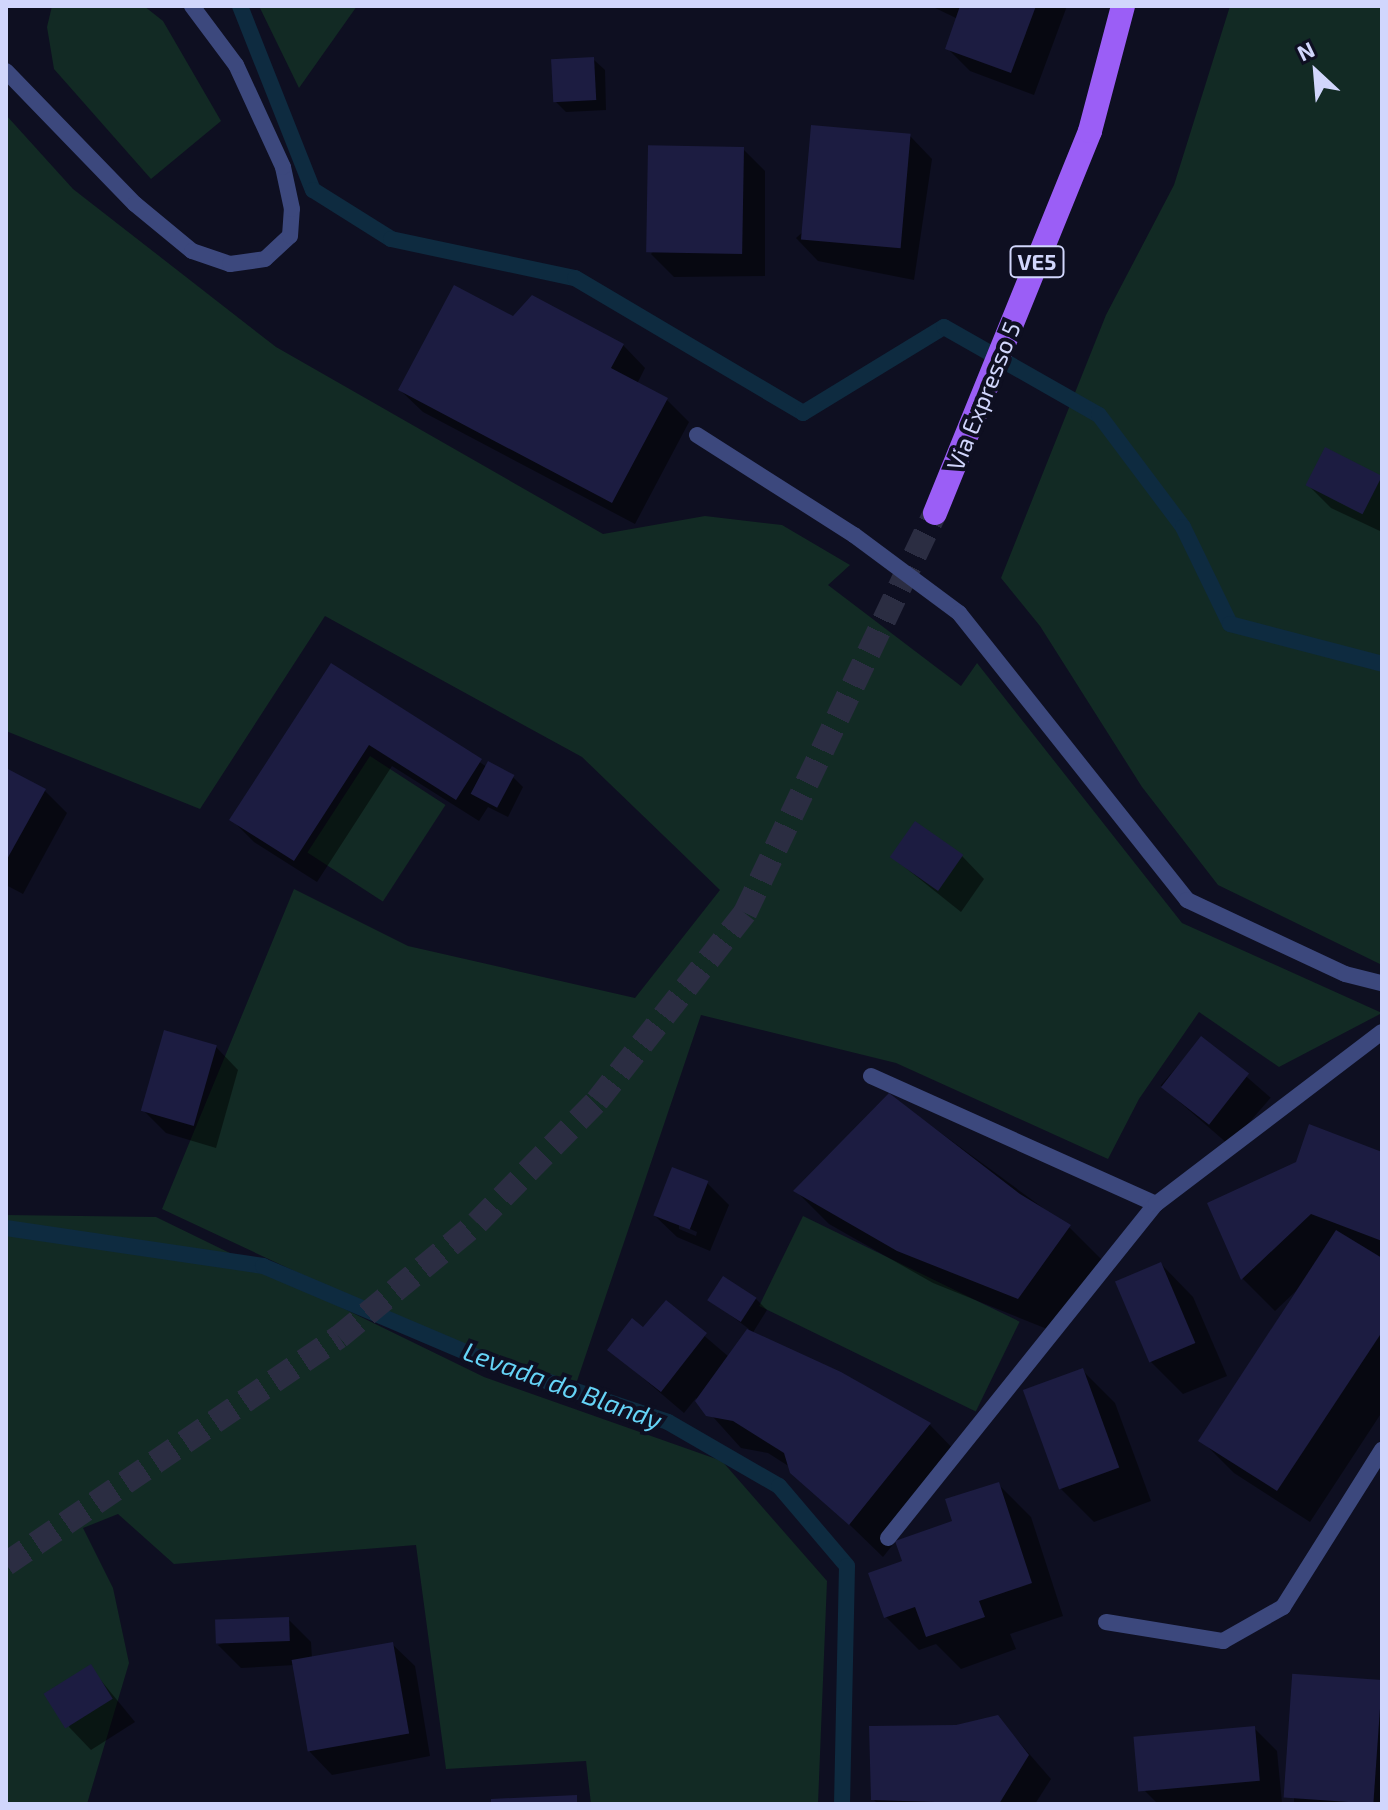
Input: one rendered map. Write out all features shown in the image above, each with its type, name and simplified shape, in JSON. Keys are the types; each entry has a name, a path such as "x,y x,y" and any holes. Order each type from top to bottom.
{"main road":[{"name":"Via Expresso 5","path":"935,513 1090,131 1123,6"}],"street":[{"path":"6,71 114,183 192,251 230,264 265,259 290,236 292,209 283,167 236,65 192,6"},
{"path":"697,435 854,535 959,613 1187,900 1345,974 1382,983"},
{"path":"888,1538 1156,1204 1382,1032"},
{"path":"871,1076 1156,1204"},
{"path":"1106,1622 1223,1641 1283,1607 1382,1450"}],"green space":[{"path":"52,6 144,6 163,21 221,121 151,179 54,69 47,27"},
{"path":"259,6 357,6 299,88"},
{"path":"1230,6 1382,6 1382,965 1218,885 1142,787 1040,626 1001,578 1106,315 1174,185"},
{"path":"6,115 73,189 276,347 603,534 705,516 782,525 850,565 828,585 961,686 977,663 1182,923 1382,1013 1279,1067 1199,1012 1139,1099 1108,1159 896,1063 701,1015 577,1381 484,1360 162,1209 294,889 408,946 635,998 720,890 582,757 325,616 200,809 6,731"},
{"path":"370,756 445,805 383,901 307,852"},
{"path":"6,1215 156,1217 484,1377 722,1461 827,1581 818,1804 591,1804 586,1761 446,1769 416,1545 174,1564 118,1514 83,1528 113,1588 129,1663 87,1804 6,1804"},
{"path":"803,1216 1020,1322 976,1412 759,1306"}],"building":[{"path":"960,6 1036,6 1011,73 945,49"},
{"path":"594,57 596,100 553,102 551,59"},
{"path":"811,125 911,134 901,248 801,240"},
{"path":"648,145 744,147 742,254 646,252"},
{"path":"454,285 513,316 532,295 624,344 611,368 668,398 612,503 398,390"},
{"path":"1325,447 1382,476 1363,514 1305,485"},
{"path":"331,663 482,759 456,800 369,745 294,861 229,820"},
{"path":"488,761 514,775 497,808 471,794"},
{"path":"6,768 46,789 6,861"},
{"path":"915,821 963,855 938,891 890,857"},
{"path":"164,1030 217,1045 194,1126 141,1111"},
{"path":"1201,1036 1249,1074 1209,1125 1161,1087"},
{"path":"889,1093 1020,1194 1071,1225 1018,1299 897,1251 793,1191"},
{"path":"1309,1124 1382,1152 1382,1241 1311,1214 1241,1280 1207,1203 1296,1162"},
{"path":"672,1167 708,1181 690,1230 653,1216"},
{"path":"1336,1230 1382,1258 1382,1332 1277,1491 1198,1441"},
{"path":"1161,1262 1195,1343 1149,1363 1115,1282"},
{"path":"723,1276 757,1298 741,1322 707,1300"},
{"path":"666,1300 707,1333 661,1392 607,1350 632,1318 643,1327"},
{"path":"747,1329 841,1372 931,1423 849,1525 790,1473 784,1453 733,1421 706,1416 695,1401"},
{"path":"1083,1368 1119,1468 1059,1489 1023,1390"},
{"path":"999,1482 1032,1583 979,1601 985,1617 926,1637 915,1607 884,1618 868,1573 902,1561 895,1541 952,1521 945,1499"},
{"path":"289,1617 290,1641 216,1644 215,1620"},
{"path":"393,1642 409,1734 308,1751 292,1660"},
{"path":"91,1664 113,1699 65,1728 44,1694"},
{"path":"1292,1674 1382,1680 1373,1804 1284,1797"},
{"path":"998,1715 1029,1755 999,1804 871,1800 869,1726 956,1725"},
{"path":"1255,1726 1260,1781 1138,1791 1133,1737"},
{"path":"577,1795 577,1804 491,1804 491,1799"}],"waterway":[{"path":"240,6 313,190 391,239 575,278 803,413 944,327 1099,415 1183,527 1230,624 1382,664"},
{"name":"Levada do Blandy","path":"6,1228 263,1266 484,1360 668,1422 779,1486 847,1566 842,1804"}],"tunnel":[{"path":"6,1564 339,1337 477,1223 597,1101 745,913 935,513"}]}
